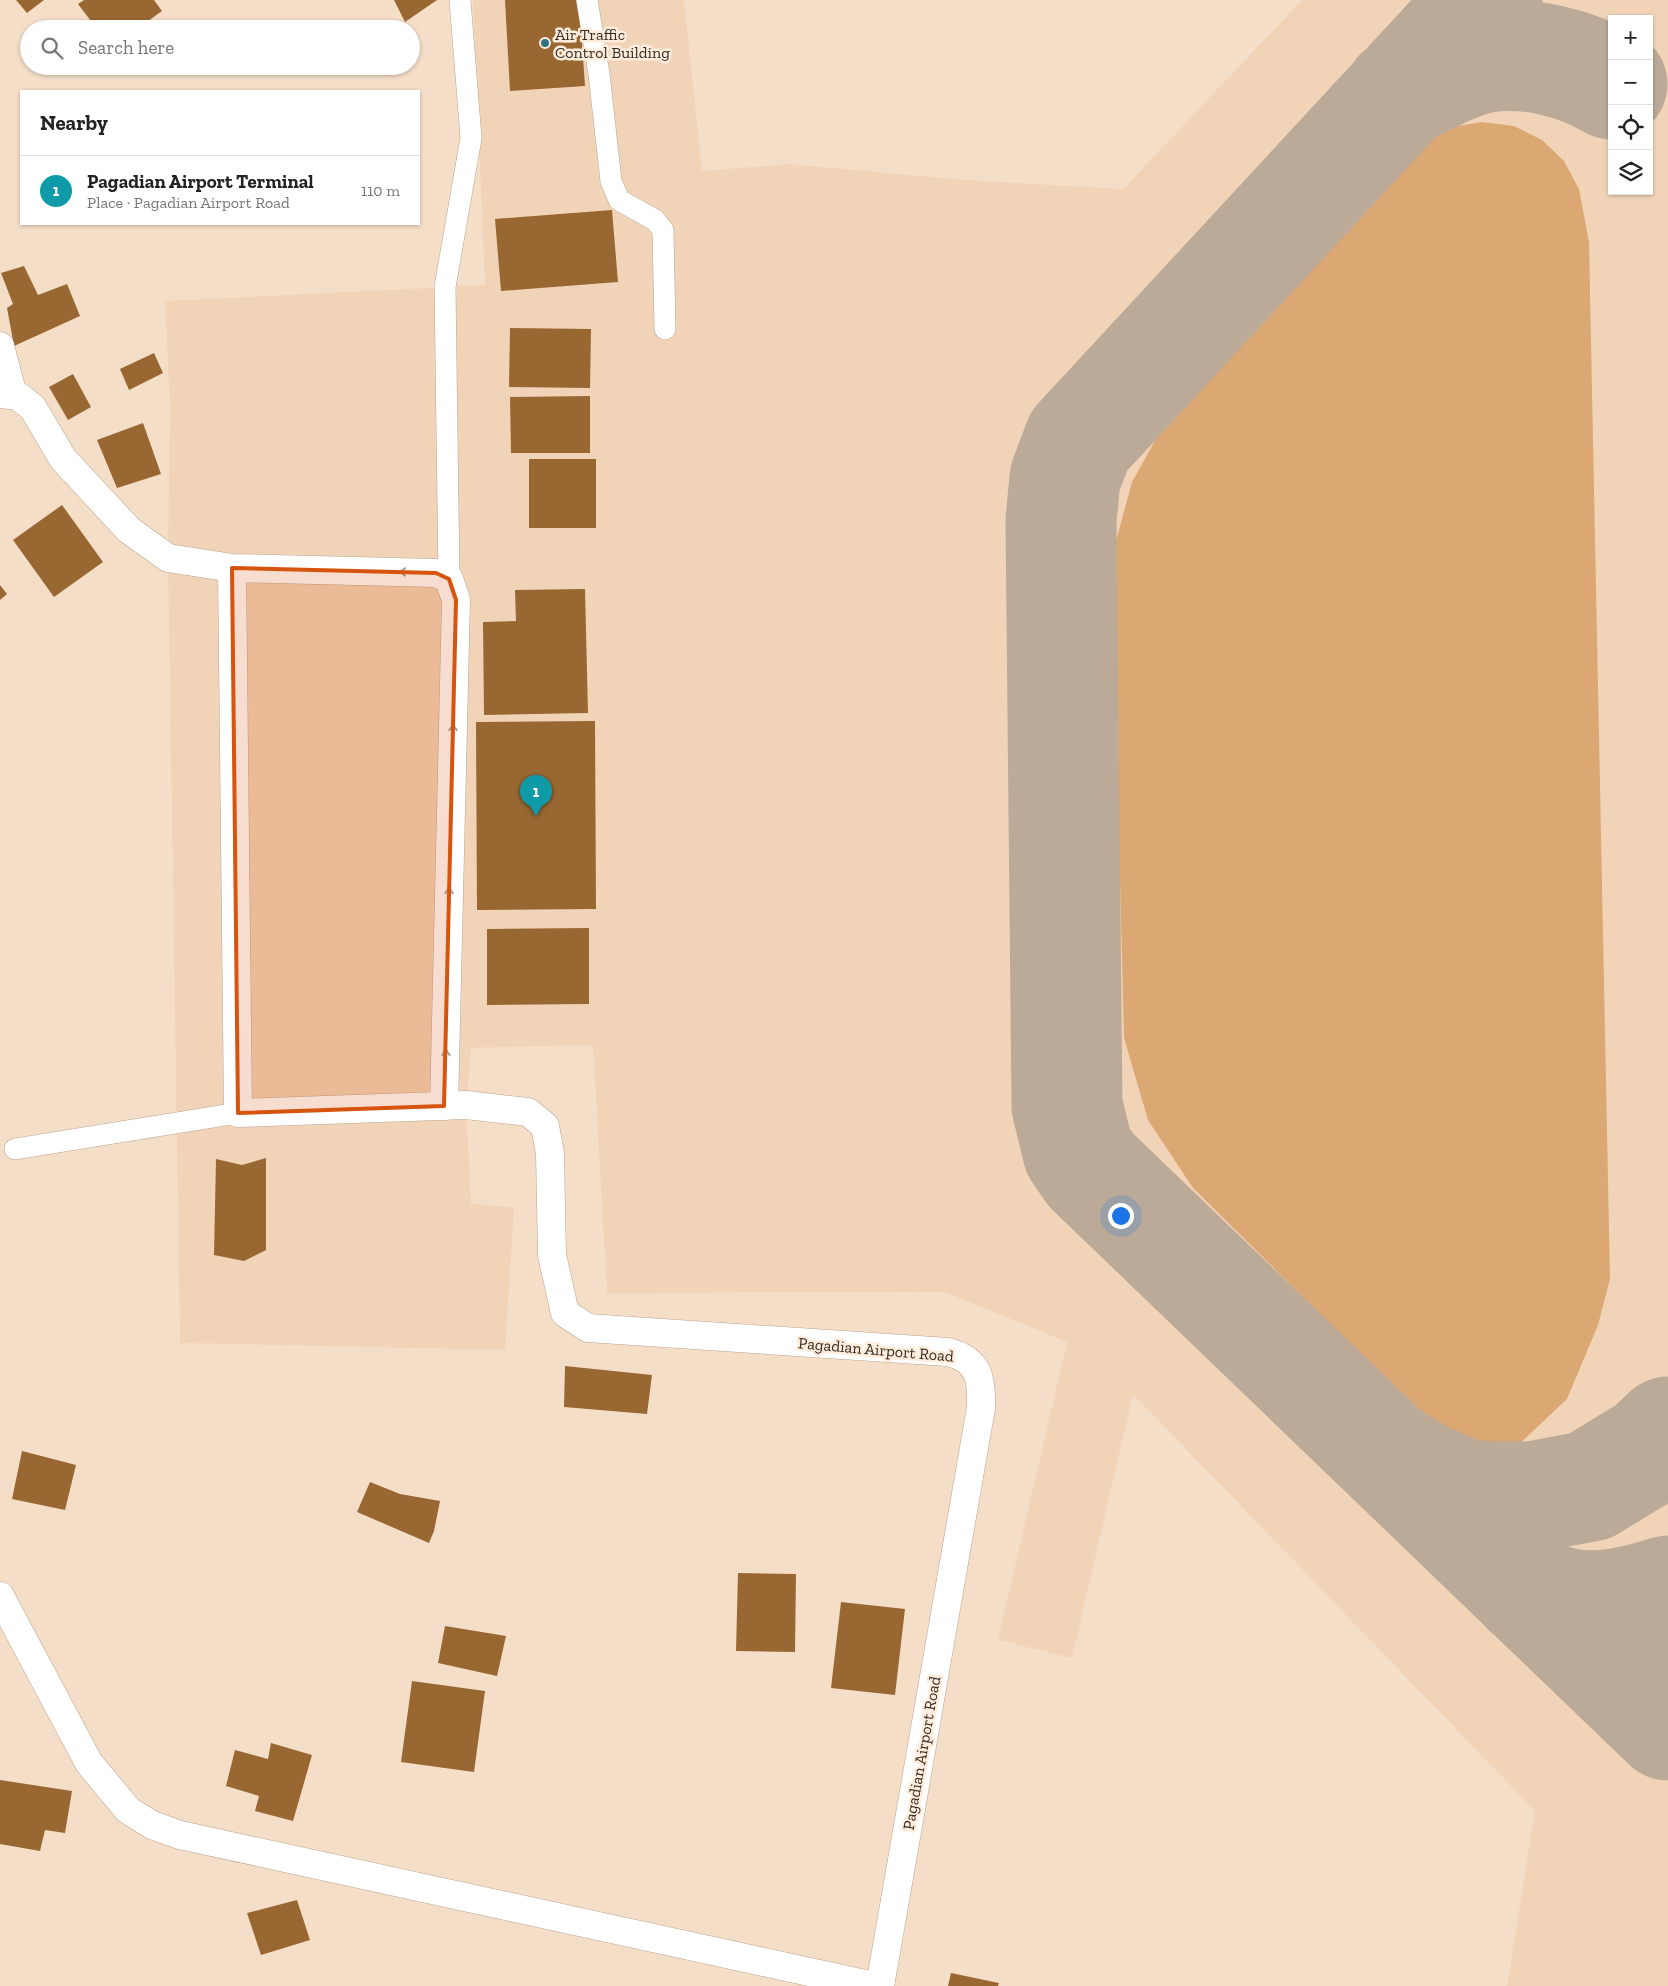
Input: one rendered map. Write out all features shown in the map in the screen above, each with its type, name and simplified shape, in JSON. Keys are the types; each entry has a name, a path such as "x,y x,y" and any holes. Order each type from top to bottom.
{"street":[{"path":"0,346 7,395 26,400 33,408 63,459 129,530 168,558 232,568 436,573 449,579 456,600 444,1106"},
{"path":"232,568 238,1113"},
{"name":"Pagadian Airport Road","path":"238,1113 466,1105 528,1112 545,1126 550,1153 552,1255 556,1280 565,1313 588,1328 948,1352 960,1355 970,1362 978,1373 981,1390 981,1408 880,1986"},
{"path":"0,1596 90,1763 128,1810 152,1825 180,1835 874,1986"}],"lane":[{"path":"449,579 445,287 471,138 460,0"},
{"path":"587,0 599,74 611,181 619,200 655,220 663,230 665,330"},
{"path":"15,1149 238,1113"}],"highlighted area":[{"path":"232,568 436,573 449,579 456,600 444,1106 238,1113"}],"shaded area":[{"path":"473,0 684,0 702,171 790,164 965,180 1123,189 1302,0 1668,0 1668,1986 1507,1986 1535,1811 1133,1394 1072,1658 998,1640 1067,1342 945,1292 607,1293 593,1045 471,1048 466,1105 471,1204 514,1207 505,1350 180,1343 168,558 170,405 165,301 485,285"},
{"path":"1482,122 1514,126 1542,140 1564,161 1579,189 1589,242 1610,1279 1598,1325 1567,1399 1515,1448 1481,1456 1426,1419 1193,1188 1148,1120 1124,1038 1112,556 1132,482 1168,417 1424,142 1452,127"}],"building":[{"path":"16,0 44,0 27,13"},
{"path":"84,0 154,0 162,11 150,20 90,20 78,4"},
{"path":"394,0 437,0 408,20 404,20"},
{"name":"Air Traffic Control Building","path":"505,0 579,0 585,86 510,91"},
{"path":"612,210 618,282 501,291 495,219"},
{"path":"24,266 38,295 67,284 80,316 14,346 7,308 13,304 1,273"},
{"path":"510,328 591,329 590,388 509,387"},
{"path":"154,353 163,373 129,390 120,369"},
{"path":"73,374 91,407 68,420 49,387"},
{"path":"590,396 590,453 511,453 510,397"},
{"path":"143,423 161,474 117,488 97,440"},
{"path":"529,459 596,459 596,528 529,528"},
{"path":"62,505 103,562 54,597 13,540"},
{"path":"0,585 7,594 0,600"},
{"path":"585,589 588,713 484,715 483,622 516,621 515,590"},
{"path":"595,721 596,909 477,910 476,722"},
{"path":"589,928 589,1004 487,1005 487,929"},
{"path":"266,1158 266,1250 244,1261 214,1255 216,1159 242,1165"},
{"path":"565,1366 652,1375 647,1414 564,1407"},
{"path":"22,1451 76,1465 65,1510 12,1499"},
{"path":"370,1482 400,1494 440,1501 434,1531 429,1543 357,1512"},
{"path":"738,1573 796,1574 795,1652 736,1651"},
{"path":"841,1602 905,1609 895,1695 831,1688"},
{"path":"445,1626 506,1636 497,1676 438,1663"},
{"path":"412,1681 485,1691 474,1772 401,1762"},
{"path":"271,1743 312,1755 293,1821 255,1811 259,1796 226,1786 235,1750 268,1759"},
{"path":"0,1780 72,1791 65,1833 45,1830 40,1851 0,1844"},
{"path":"297,1900 310,1940 261,1955 247,1913"},
{"path":"951,1973 999,1983 998,1986 948,1986"}],"taxiway":[{"path":"1487,0 1079,441 1065,478 1061,521 1067,1106 1078,1151 1091,1170 1668,1725"},
{"path":"1399,94 1442,72 1465,63 1476,59 1503,56 1535,57 1551,60 1583,70 1608,82"},
{"path":"1396,1460 1421,1476 1468,1496 1532,1497 1590,1486 1649,1450 1668,1432"},
{"path":"1527,1590 1553,1600 1584,1606 1627,1602 1668,1591"}],"place":[{"name":"Air Traffic Control Building","path":"545,43"},
{"name":"Pagadian Airport Terminal","path":"536,816"}]}
